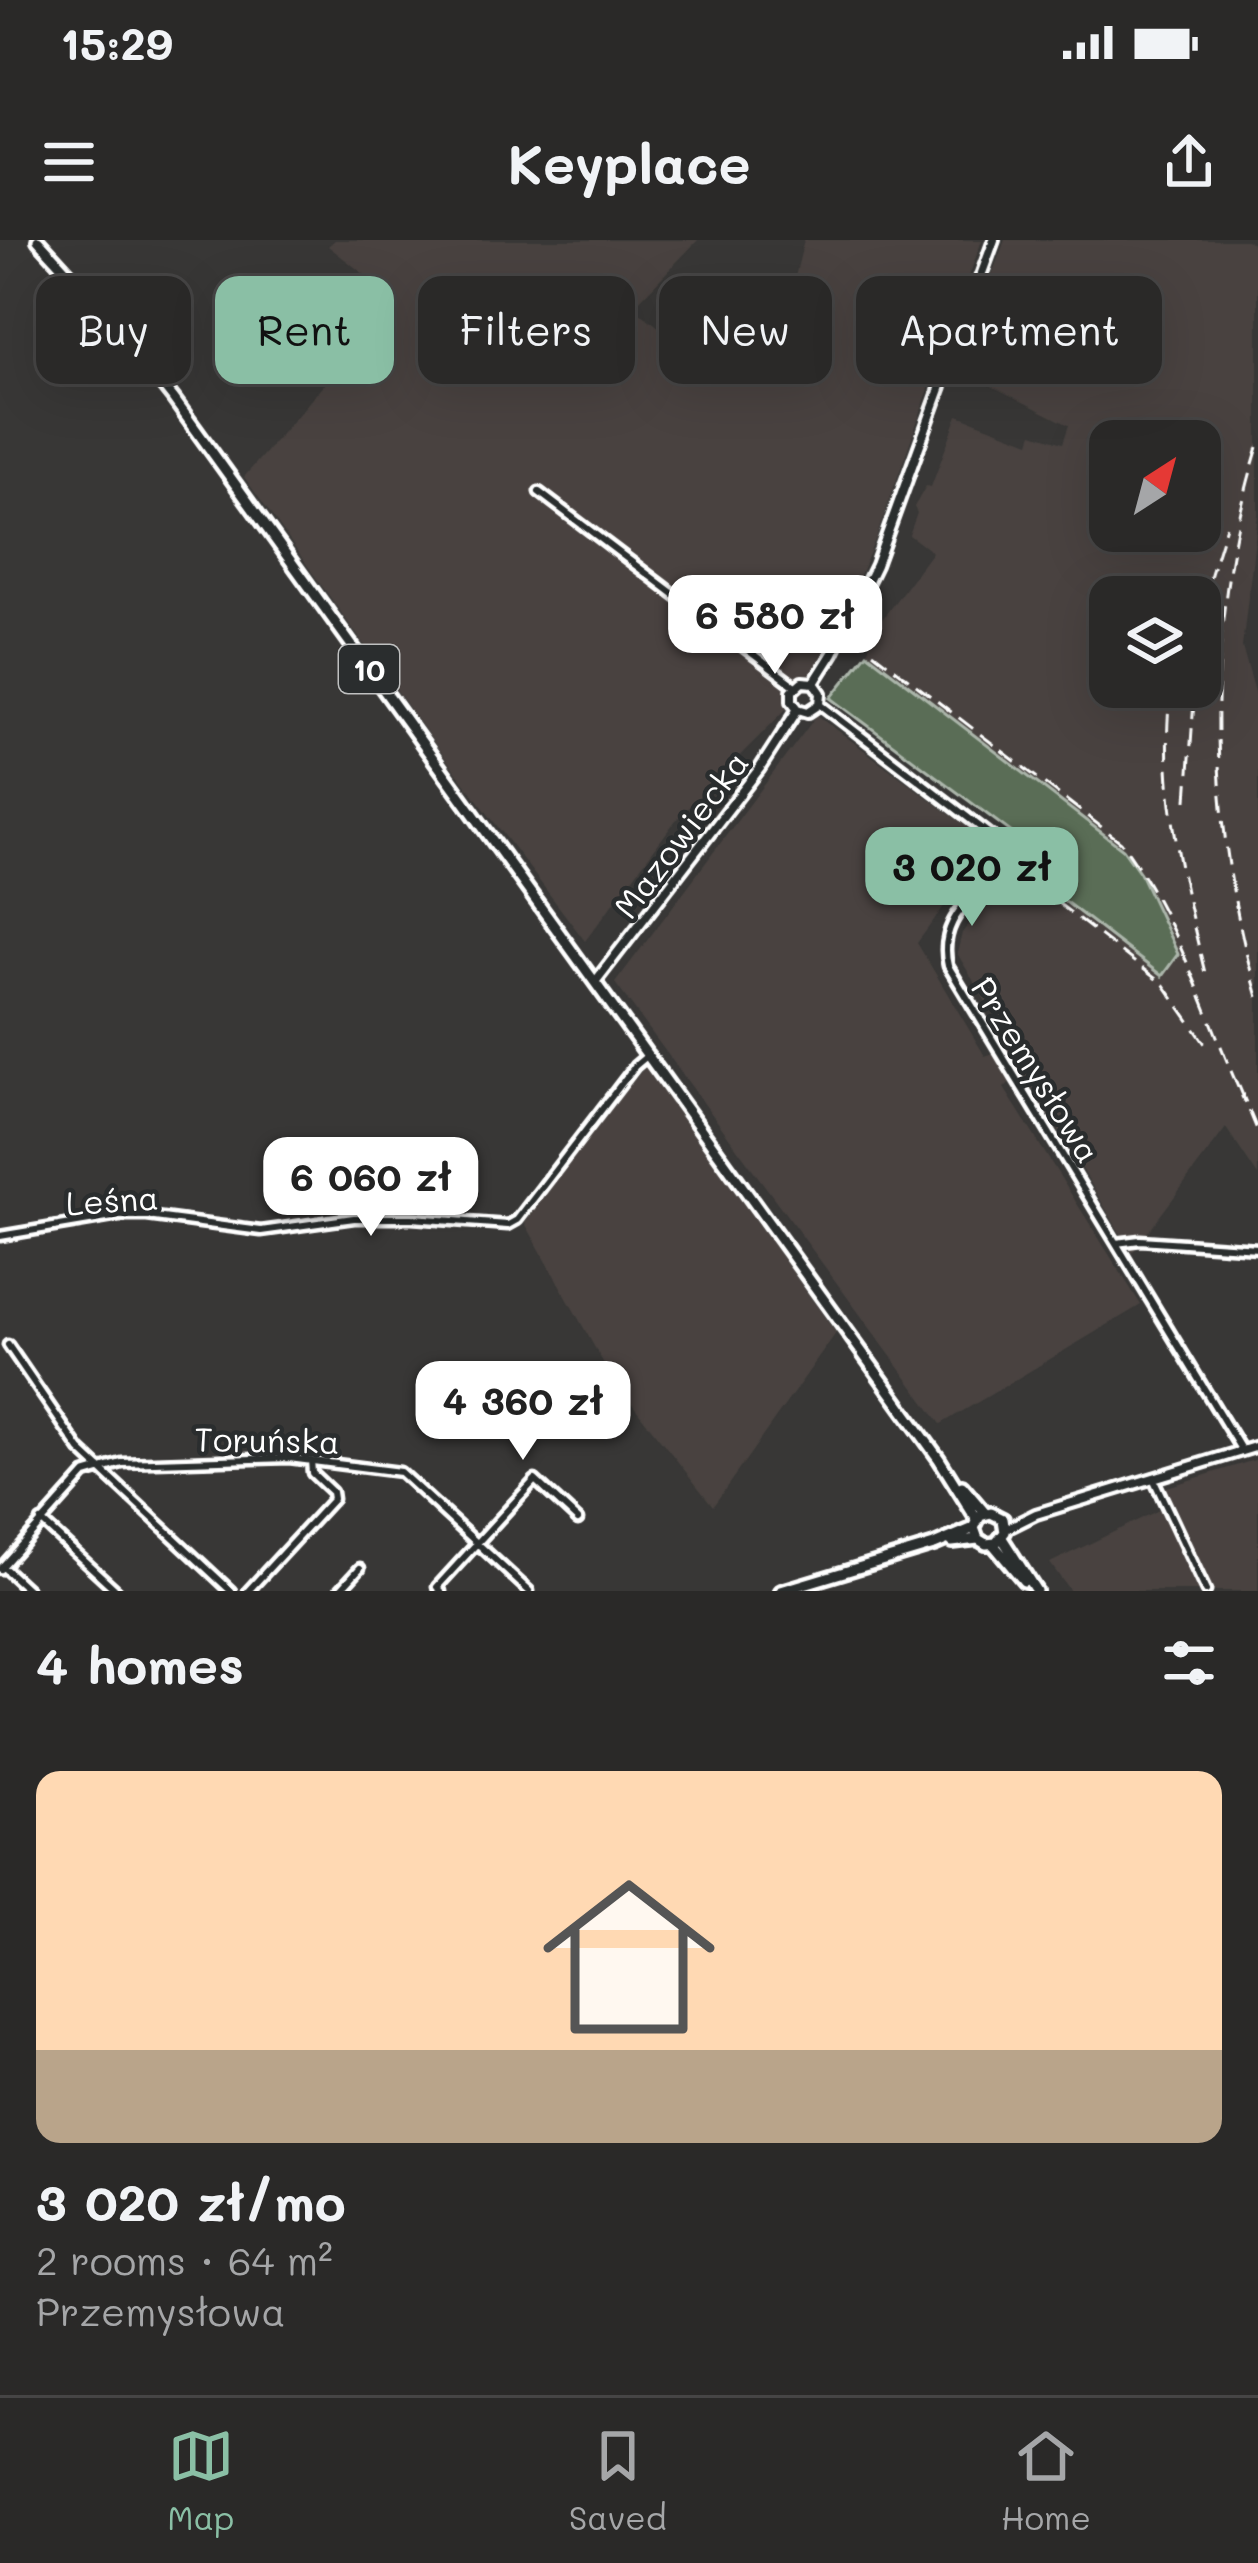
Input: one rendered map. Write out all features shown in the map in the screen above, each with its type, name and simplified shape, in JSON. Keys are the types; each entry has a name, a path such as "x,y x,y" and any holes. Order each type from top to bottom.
{"main road":[{"name":"10","path":"38,240 118,328 172,398 939,1459 978,1525"},
{"path":"978,1525 1001,1532"},
{"path":"781,1591 934,1545 978,1525 1001,1532 1034,1591"}],"street":[{"path":"814,683 876,565 994,240"},
{"path":"538,492 795,686"},
{"path":"814,683 821,693 820,704 808,712 797,709 791,696 795,686 814,683"},
{"name":"Przemysłowa","path":"820,704 1001,843 999,859 945,936 947,966 1242,1451"},
{"name":"Mazowiecka","path":"595,982 760,767 797,709"},
{"name":"Leśna","path":"0,1236 119,1216 261,1231 354,1218 508,1225 517,1220 648,1055"},
{"path":"1116,1243 1140,1240 1258,1248"},
{"path":"8,1345 80,1450 231,1591"},
{"path":"1001,1532 1036,1514 1258,1446"},
{"name":"Toruńska","path":"98,1468 250,1458 311,1460 400,1472 529,1591"},
{"path":"248,1591 333,1499 312,1472 311,1460"},
{"path":"29,1591 1,1567 85,1474 98,1468"},
{"path":"1153,1478 1207,1591"},
{"path":"437,1590 536,1480 578,1520"},
{"path":"41,1521 117,1591"},
{"path":"339,1591 360,1568"}],"shaded area":[{"path":"335,240 698,240 635,305 635,276 418,276 418,384 635,384 635,309 659,327 659,384 832,384 832,276 795,276 804,240 982,240 969,276 856,276 856,384 931,384 876,538 814,681 676,820 585,941 437,747 244,477 324,384 394,384 394,276 366,276 328,246"},
{"path":"1005,240 1246,240 1258,247 1258,514 1242,647 1258,702 1258,1176 1226,1128 1132,1253 1023,1070 1004,1088 1141,1305 941,1424 615,983 817,715 990,844 917,943 985,1056 1019,1045 957,953 962,933 1015,863 1161,976 1123,849 867,653 874,630 932,552 909,535 917,513 914,507 926,486 931,487 958,415 1030,442 1033,433 1063,443 1069,425 988,384 1162,384 1162,276 991,276"},
{"path":"646,1066 836,1333 713,1506 613,1380 525,1223 602,1117"},
{"path":"1258,1459 1258,1591 1213,1591 1164,1488"},
{"path":"1161,1509 1200,1591 1070,1591 1050,1563"}],"green space":[{"path":"867,653 1123,849 1140,873 1178,954 1162,976 1015,863 1027,844 831,698"}],"railway":[{"path":"1258,447 1227,583 1218,722 1228,861 1258,997"},
{"path":"1210,576 1226,526"},
{"path":"873,652 1121,842 1175,935 1244,1101"},
{"path":"1169,708 1170,797 1206,977"},
{"path":"1187,800 1194,708"},
{"path":"1014,869 1164,985 1208,1048"},
{"path":"1239,1086 1258,1132"}]}
